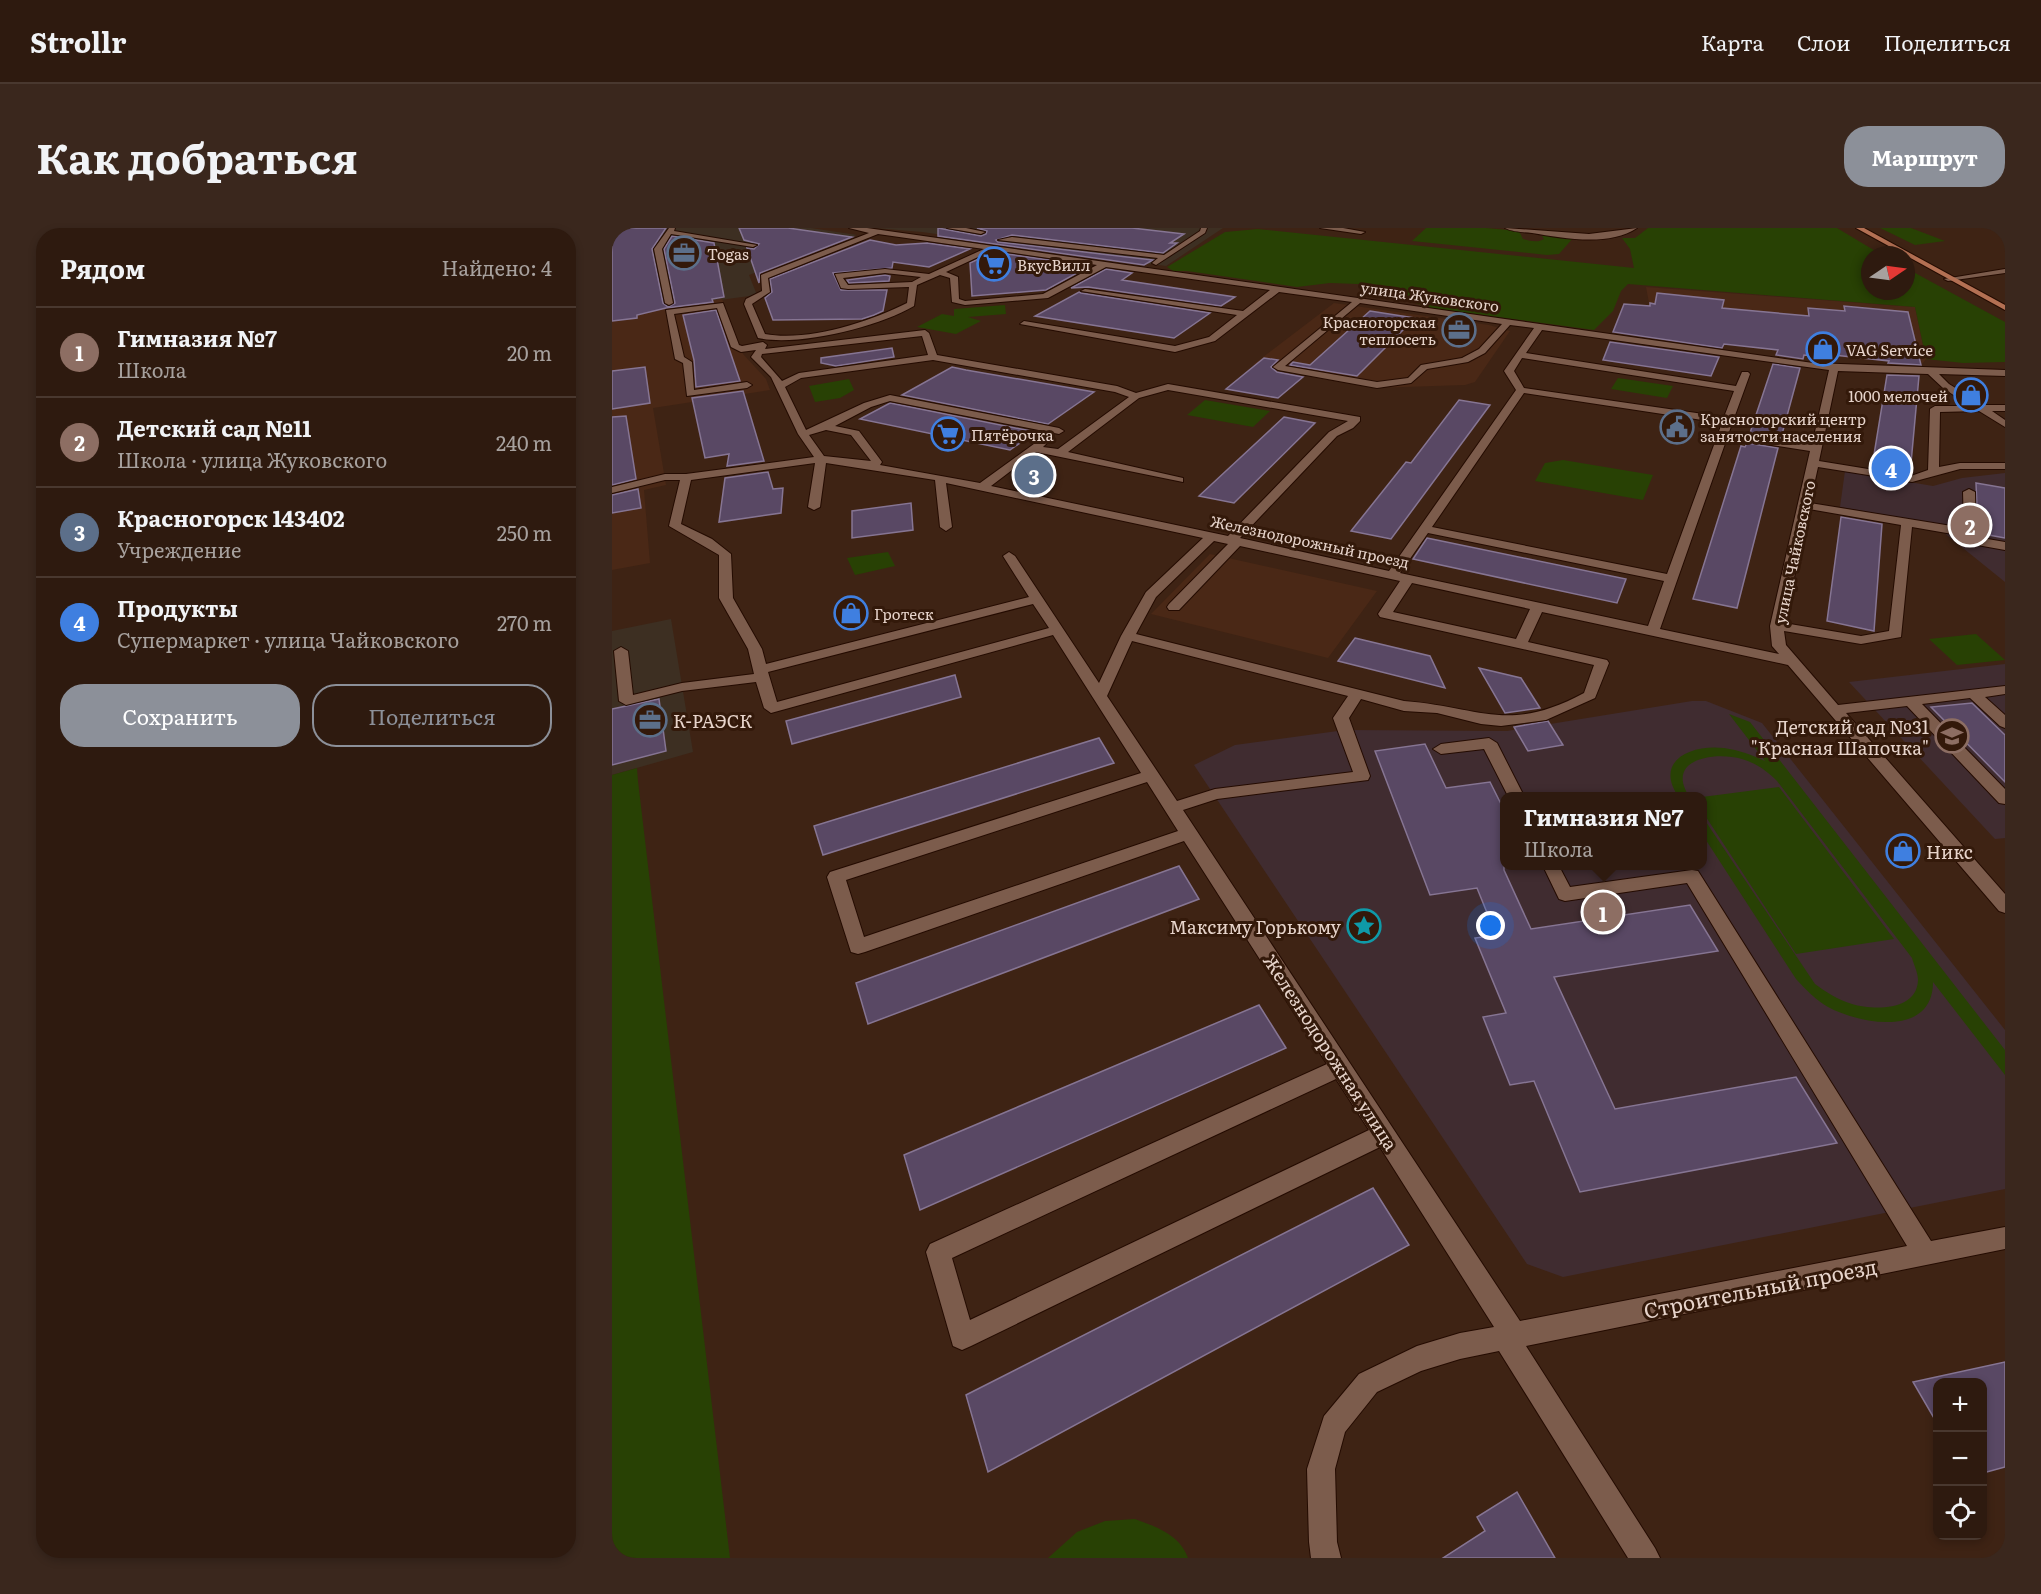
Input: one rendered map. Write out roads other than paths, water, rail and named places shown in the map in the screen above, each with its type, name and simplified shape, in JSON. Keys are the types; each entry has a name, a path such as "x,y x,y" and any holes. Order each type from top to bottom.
{"main road":[{"path":"1847,228 1877,246"},
{"path":"1859,228 1948,279 2005,308"},
{"path":"1915,268 2005,317"}],"street":[{"name":"улица Жуковского","path":"852,228 1834,368 2005,373"},
{"path":"903,235 920,228"},
{"path":"950,228 984,230"},
{"path":"1144,270 1203,232 1204,228"},
{"path":"1323,228 1361,232"},
{"path":"1508,228 1590,236 1615,234 1634,228"},
{"path":"669,303 658,249 671,230 753,244"},
{"path":"931,230 933,233 992,241 1012,239 1166,256"},
{"path":"814,507 821,459 803,434 775,376 756,357 763,345 748,304 749,301 766,292 764,277 879,232"},
{"path":"863,238 977,255"},
{"path":"1060,258 1097,239"},
{"path":"931,276 885,271 838,276 843,286 913,284 931,276 940,272 992,248"},
{"path":"940,272 954,277 955,300 964,303 1045,296 1104,265"},
{"path":"1948,279 2005,271"},
{"path":"747,385 690,394 687,362 680,359 669,312 720,305 735,347 741,349 785,339 833,332 908,306 911,304 913,284"},
{"path":"1297,292 1325,286"},
{"path":"1352,289 1359,293 1363,302 1278,367 1377,385 1411,380 1424,367 1465,360 1482,351 1508,322"},
{"path":"1024,324 1175,349 1212,339 1277,290"},
{"path":"1085,291 1245,314"},
{"path":"1539,327 1509,371 1521,390 1728,421"},
{"path":"763,345 925,333 933,357"},
{"path":"1519,355 1740,389"},
{"path":"780,386 799,376 933,357 1118,390 1136,396"},
{"name":"улица Чайковского","path":"1834,368 1777,626 1779,646 2005,906"},
{"path":"1932,372 1946,386 2005,424"},
{"path":"1652,633 1745,374"},
{"path":"1060,453 1136,396 1168,387 1356,419 1349,426 1333,434 1174,607"},
{"path":"1392,576 1521,390"},
{"path":"803,434 827,427 874,401 890,399 1059,431 981,488"},
{"path":"1933,472 1935,409 2005,408"},
{"path":"827,427 855,433 877,462 870,467"},
{"path":"1723,434 1816,449"},
{"path":"1034,449 1179,480"},
{"name":"Железнодорожный проезд","path":"612,490 665,477 686,477 821,459 940,478 1652,633 1790,660"},
{"path":"1813,463 1912,479 1960,466 2005,466"},
{"path":"686,477 675,526 708,542 725,554 726,598 755,649 771,708 1058,630"},
{"path":"940,478 946,527"},
{"path":"1968,492 1970,540 2005,546"},
{"path":"1803,505 1970,533"},
{"path":"1777,626 1861,640 1896,634 1907,522"},
{"path":"1425,529 1671,579"},
{"path":"1100,696 1128,636 1151,595 1212,536"},
{"name":"Железнодорожная улица","path":"1009,556 1384,1134 1645,1558"},
{"path":"1128,636 1404,706 1435,707 1485,720 1514,722 1541,718 1570,707 1590,695 1602,663 1385,614 1408,579"},
{"path":"621,651 626,701 682,687 740,681 761,673 1037,599"},
{"path":"1520,645 1537,608"},
{"path":"1834,710 2005,690"},
{"path":"1172,808 1215,794 1362,776 1341,718 1357,694"},
{"path":"1974,694 2005,723"},
{"path":"1911,702 2005,798"},
{"path":"1441,749 1489,743 1514,792"},
{"path":"1152,775 836,877 858,947 1189,833"},
{"path":"1553,870 1565,894 1692,876 1926,1254"},
{"path":"1341,1067 938,1252 962,1337 1384,1134"},
{"name":"Строительный проезд","path":"1326,1558 1323,1542 1321,1469 1332,1425 1368,1383 1417,1359 1460,1346 2005,1238"}],"place":[{"name":"Togas","path":"684,253"},
{"name":"ВкусВилл","path":"994,264"},
{"name":"Красногорская теплосеть","path":"1459,330"},
{"name":"VAG Service","path":"1823,349"},
{"name":"1000 мелочей","path":"1971,395"},
{"name":"Красногорский центр занятости населения","path":"1677,427"},
{"name":"Пятёрочка","path":"948,434"},
{"name":"Продукты","path":"1891,468"},
{"name":"Красногорск 143402","path":"1034,475"},
{"name":"Детский сад №11","path":"1970,525"},
{"name":"Гротеск","path":"851,613"},
{"name":"К-РАЭСК","path":"650,720"},
{"name":"Детский сад №31 \"Красная Шапочка\"","path":"1952,736"},
{"name":"Никс","path":"1903,851"},
{"name":"Гимназия №7","path":"1603,912"},
{"name":"Максиму Горькому","path":"1364,926"}]}
